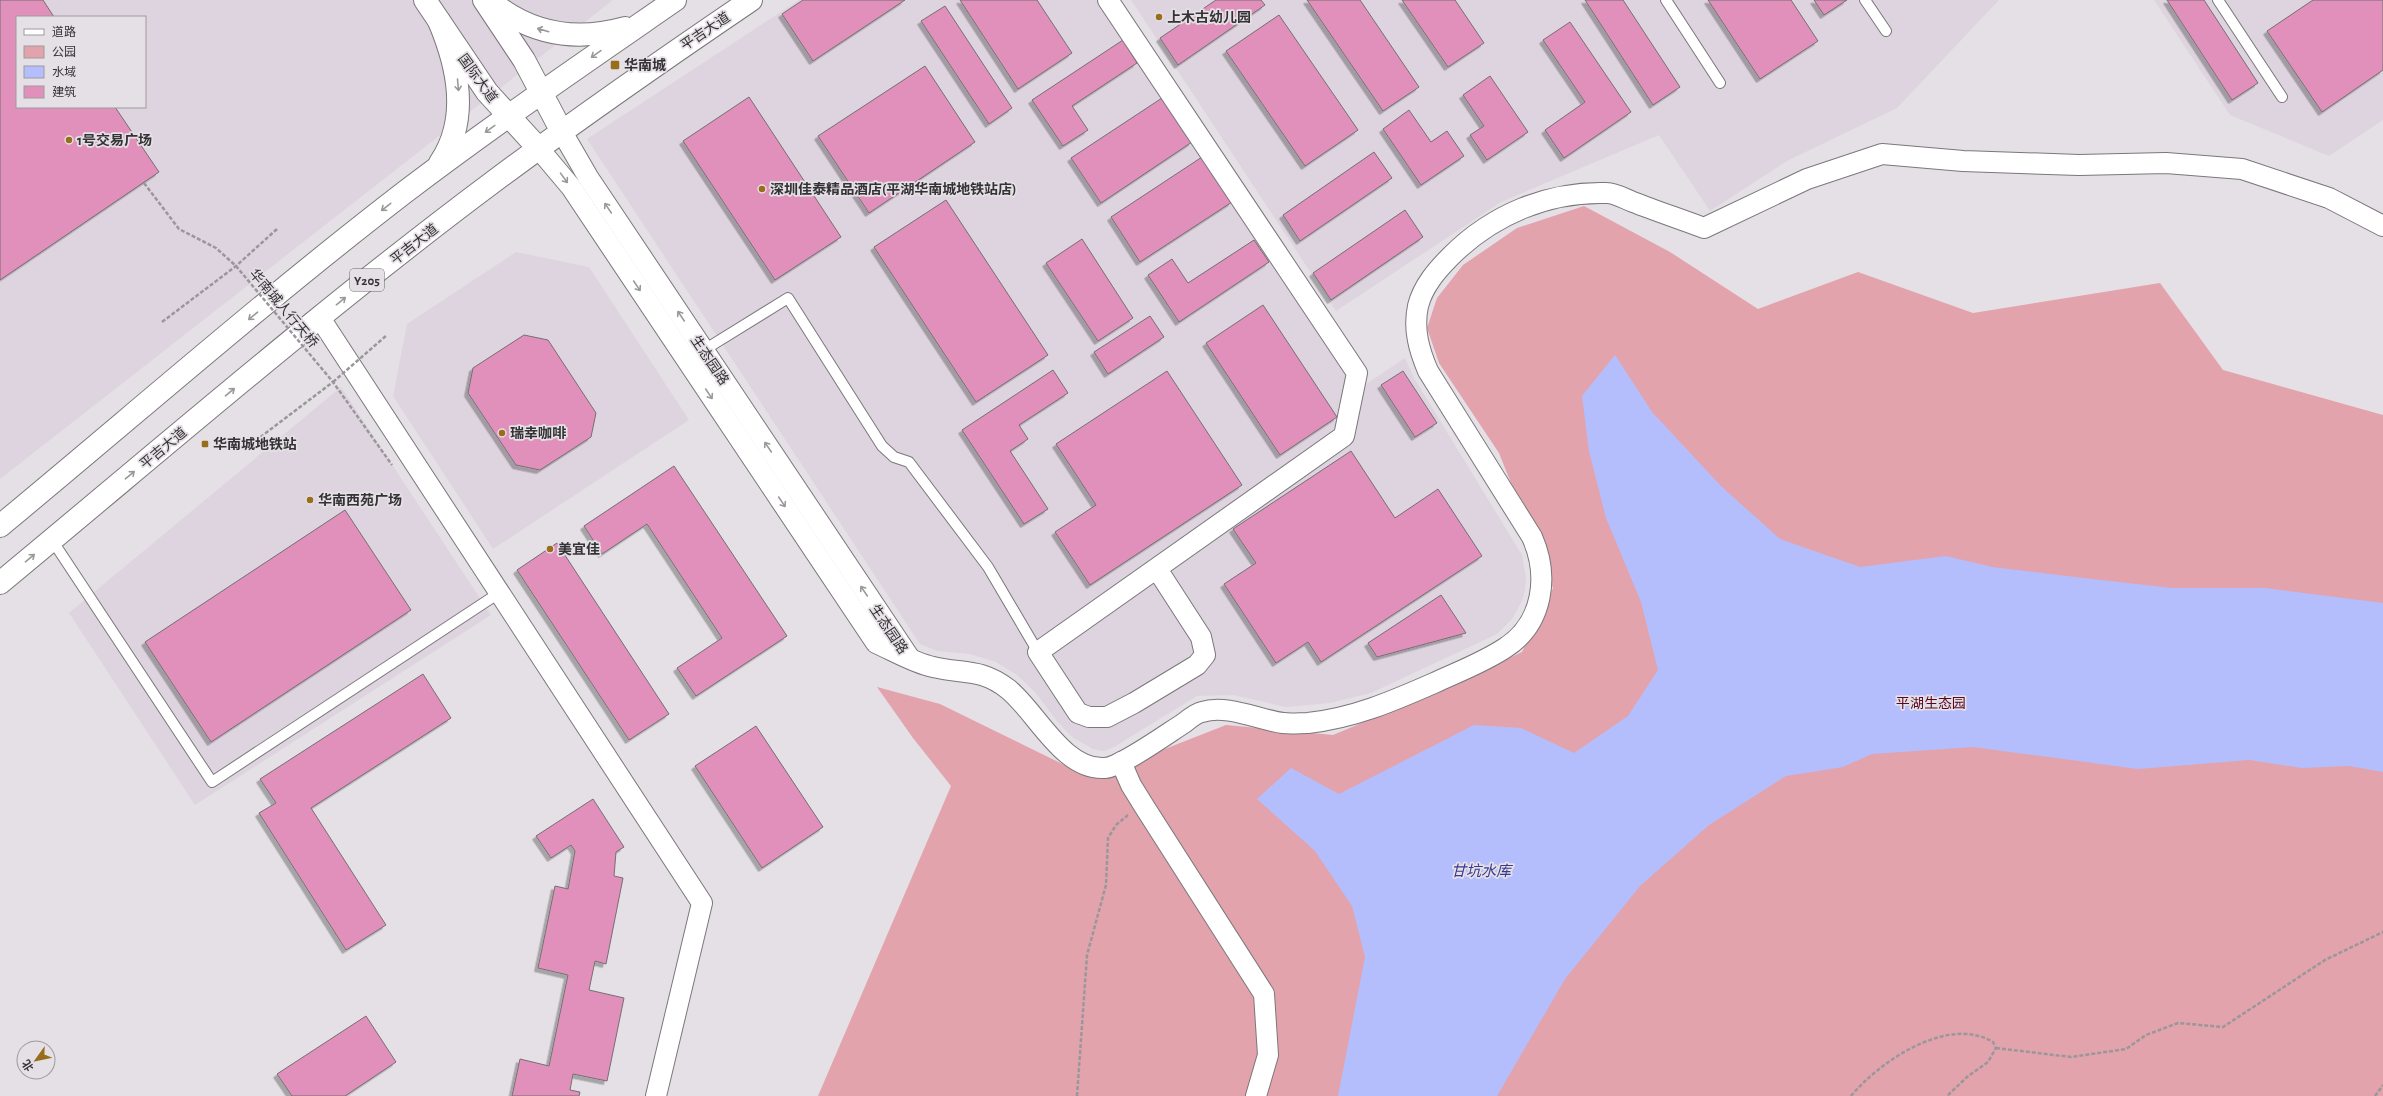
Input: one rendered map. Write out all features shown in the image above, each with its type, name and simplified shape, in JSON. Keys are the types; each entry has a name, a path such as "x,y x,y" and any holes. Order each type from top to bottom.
{"main road":[{"name":"国际大道","path":"425,0 486,92 539,149"},
{"path":"484,0 519,52 562,132"},
{"path":"489,0 503,12 522,23 544,31 564,35 586,36 606,34 648,18"},
{"path":"0,526 334,248 437,168 541,93 675,0"},
{"name":"平吉大道","path":"0,583 320,318 539,149 620,89 751,0"},
{"path":"437,168 454,138 459,86 455,64 439,21"}],"street":[{"path":"1108,0 1357,373 1344,436 1038,652 1078,713 1089,717 1107,717 1134,703 1197,665 1205,655 1201,636 1157,569"},
{"name":"生态园路","path":"562,132 588,177 909,657"},
{"name":"生态园路","path":"539,149 571,187 876,642 909,657"},
{"path":"909,657 933,667 967,670 989,677 1007,688 1023,702 1044,730 1062,750 1093,766 1105,768 1121,762 1202,712 1232,711 1284,724 1333,719 1377,708 1458,672 1506,648 1525,629 1537,606 1541,592 1542,564 1532,537 1428,371 1419,350 1416,328 1418,306 1426,285 1439,267 1466,240 1498,219 1533,204 1570,195 1609,193 1704,228 1806,179 1882,154 1963,160 2079,165 2166,163 2242,170 2329,198 2383,226"},
{"path":"320,318 702,903 656,1096"},
{"path":"1121,762 1131,785 1264,994 1268,1055 1256,1096"}],"lane":[{"path":"1666,0 1720,83"},
{"path":"1865,0 1886,31"},
{"path":"2218,0 2282,97"},
{"path":"704,350 788,298 882,446 894,457 909,462 988,567 1038,652"},
{"path":"52,540 212,782 500,593"}],"path":[{"name":"华南城人行天桥","path":"144,183 179,229 216,248 236,266 333,382 392,465"},
{"path":"162,322 236,266 277,229"},
{"path":"246,448 333,382 387,335"},
{"path":"1077,1096 1087,955 1106,885 1108,838 1116,825 1144,806"},
{"path":"1996,1048 2071,1057 2126,1049 2146,1035 2178,1023 2223,1027 2325,960 2383,932"},
{"path":"1851,1096 1859,1086 1910,1047 1943,1036 1976,1034 1993,1042 1996,1048"},
{"path":"1947,1096 1967,1077 1988,1062 1996,1048"},
{"path":"2375,1096 2383,1085"}],"shaded area":[{"path":"0,0 613,0 0,479"},
{"path":"799,0 1100,0 1357,390 1405,358 1414,378 1522,555 1526,578 1525,590 1522,601 1512,619 1497,634 1371,693 1330,703 1286,707 1233,695 1197,696 1114,747 1104,751 1093,749 1072,737 1056,720 1035,692 1017,675 996,662 970,654 937,651 920,644 587,139"},
{"path":"1131,0 1999,0 1897,108 1787,161 1710,211 1659,135 1501,202 1336,311"},
{"path":"2154,0 2383,0 2383,120 2329,156 2230,115"},
{"path":"516,252 589,267 689,420 493,549 393,396 407,324"},
{"name":"华南西苑广场","path":"341,387 491,615 195,805 69,613"}],"green space":[{"name":"平湖生态园","path":"1584,206 1670,252 1758,309 1858,272 1973,313 2160,283 2223,370 2383,415 2383,1096 818,1096 951,786 913,738 877,687 940,704 1091,778 1226,725 1333,735 1462,681 1522,652 1553,588 1499,453 1439,363 1427,328 1437,298 1463,265 1517,228"}],"water":[{"name":"甘坑水库","path":"1615,355 1652,412 1721,486 1780,539 1860,567 1946,556 1992,567 2172,588 2265,588 2383,603 2383,772 2349,766 2302,768 2249,760 2138,769 1973,747 1872,754 1843,767 1786,776 1709,825 1640,886 1565,979 1497,1096 1338,1096 1365,957 1352,906 1315,851 1257,799 1291,768 1339,794 1474,725 1521,728 1574,753 1628,716 1658,670 1641,602 1606,518 1589,451 1582,396"}],"building":[{"name":"1号交易广场","path":"0,0 43,0 53,16 16,16 16,108 116,108 159,172 0,280"},
{"path":"803,0 905,0 813,61 782,14"},
{"path":"960,0 1037,0 1072,53 1018,89"},
{"path":"1216,0 1261,0 1265,5 1178,65 1160,38"},
{"path":"1307,0 1360,0 1419,87 1383,111"},
{"path":"1402,0 1455,0 1484,43 1448,67"},
{"path":"1585,0 1623,0 1680,87 1653,105"},
{"path":"1708,0 1791,0 1818,41 1760,79"},
{"path":"1814,0 1847,0 1824,15"},
{"path":"2167,0 2204,0 2258,83 2232,100"},
{"path":"2313,0 2383,0 2383,70 2322,112 2267,31"},
{"path":"945,6 1012,108 989,124 921,21"},
{"path":"1279,15 1358,130 1305,166 1226,51"},
{"path":"1570,22 1631,112 1564,158 1545,130 1585,102 1543,40"},
{"path":"1123,40 1137,63 1072,106 1088,130 1063,146 1032,100"},
{"path":"925,66 975,142 869,213 818,136"},
{"path":"1490,76 1528,132 1487,160 1470,135 1484,126 1463,95"},
{"path":"749,97 841,237 775,280 683,141"},
{"path":"1162,98 1192,142 1101,203 1071,158"},
{"path":"1409,110 1431,142 1447,131 1464,156 1421,185 1383,129"},
{"path":"1374,152 1392,178 1300,241 1283,215"},
{"path":"1202,157 1232,202 1140,262 1111,217"},
{"path":"946,200 1048,355 976,402 874,247"},
{"path":"1405,210 1423,237 1331,300 1313,273"},
{"path":"1082,239 1133,318 1098,341 1046,263"},
{"path":"1254,240 1269,262 1179,322 1148,275 1172,259 1188,283"},
{"path":"1263,305 1337,417 1280,455 1206,343"},
{"path":"1150,316 1164,337 1108,374 1094,352"},
{"path":"524,335 548,340 596,413 591,437 540,470 516,465 468,393 473,368"},
{"path":"1053,370 1068,393 1019,425 1028,439 1010,451 1048,509 1024,524 962,430"},
{"path":"1167,371 1242,485 1090,585 1055,532 1096,505 1056,444"},
{"path":"1403,371 1437,423 1415,437 1381,385"},
{"path":"1351,451 1395,518 1438,489 1482,556 1321,662 1308,642 1276,663 1224,584 1256,563 1233,529"},
{"path":"674,466 787,636 696,696 677,668 722,638 647,524 602,554 584,526"},
{"path":"345,510 411,610 211,742 145,642"},
{"path":"557,543 669,714 629,740 517,570"},
{"path":"1441,595 1466,633 1377,657 1368,643"},
{"path":"423,674 451,718 311,808 386,925 346,950 259,813 276,803 260,779"},
{"path":"756,726 823,827 762,868 695,766"},
{"path":"593,799 624,847 616,852 614,876 623,878 606,964 595,961 589,990 624,998 607,1081 573,1074 570,1090 580,1092 579,1096 512,1096 520,1059 549,1066 568,975 538,968 555,886 568,889 575,851 571,845 551,858 536,836"},
{"path":"366,1016 396,1062 345,1096 292,1096 277,1074"}],"place":[{"name":"上木古幼儿园","path":"1159,17"},
{"name":"华南城","path":"615,65"},
{"name":"1号交易广场","path":"69,140"},
{"name":"深圳佳泰精品酒店(平湖华南城地铁站店)","path":"762,189"},
{"name":"瑞幸咖啡","path":"502,433"},
{"name":"华南城地铁站","path":"205,444"},
{"name":"华南西苑广场","path":"310,500"},
{"name":"美宜佳","path":"550,549"}]}
